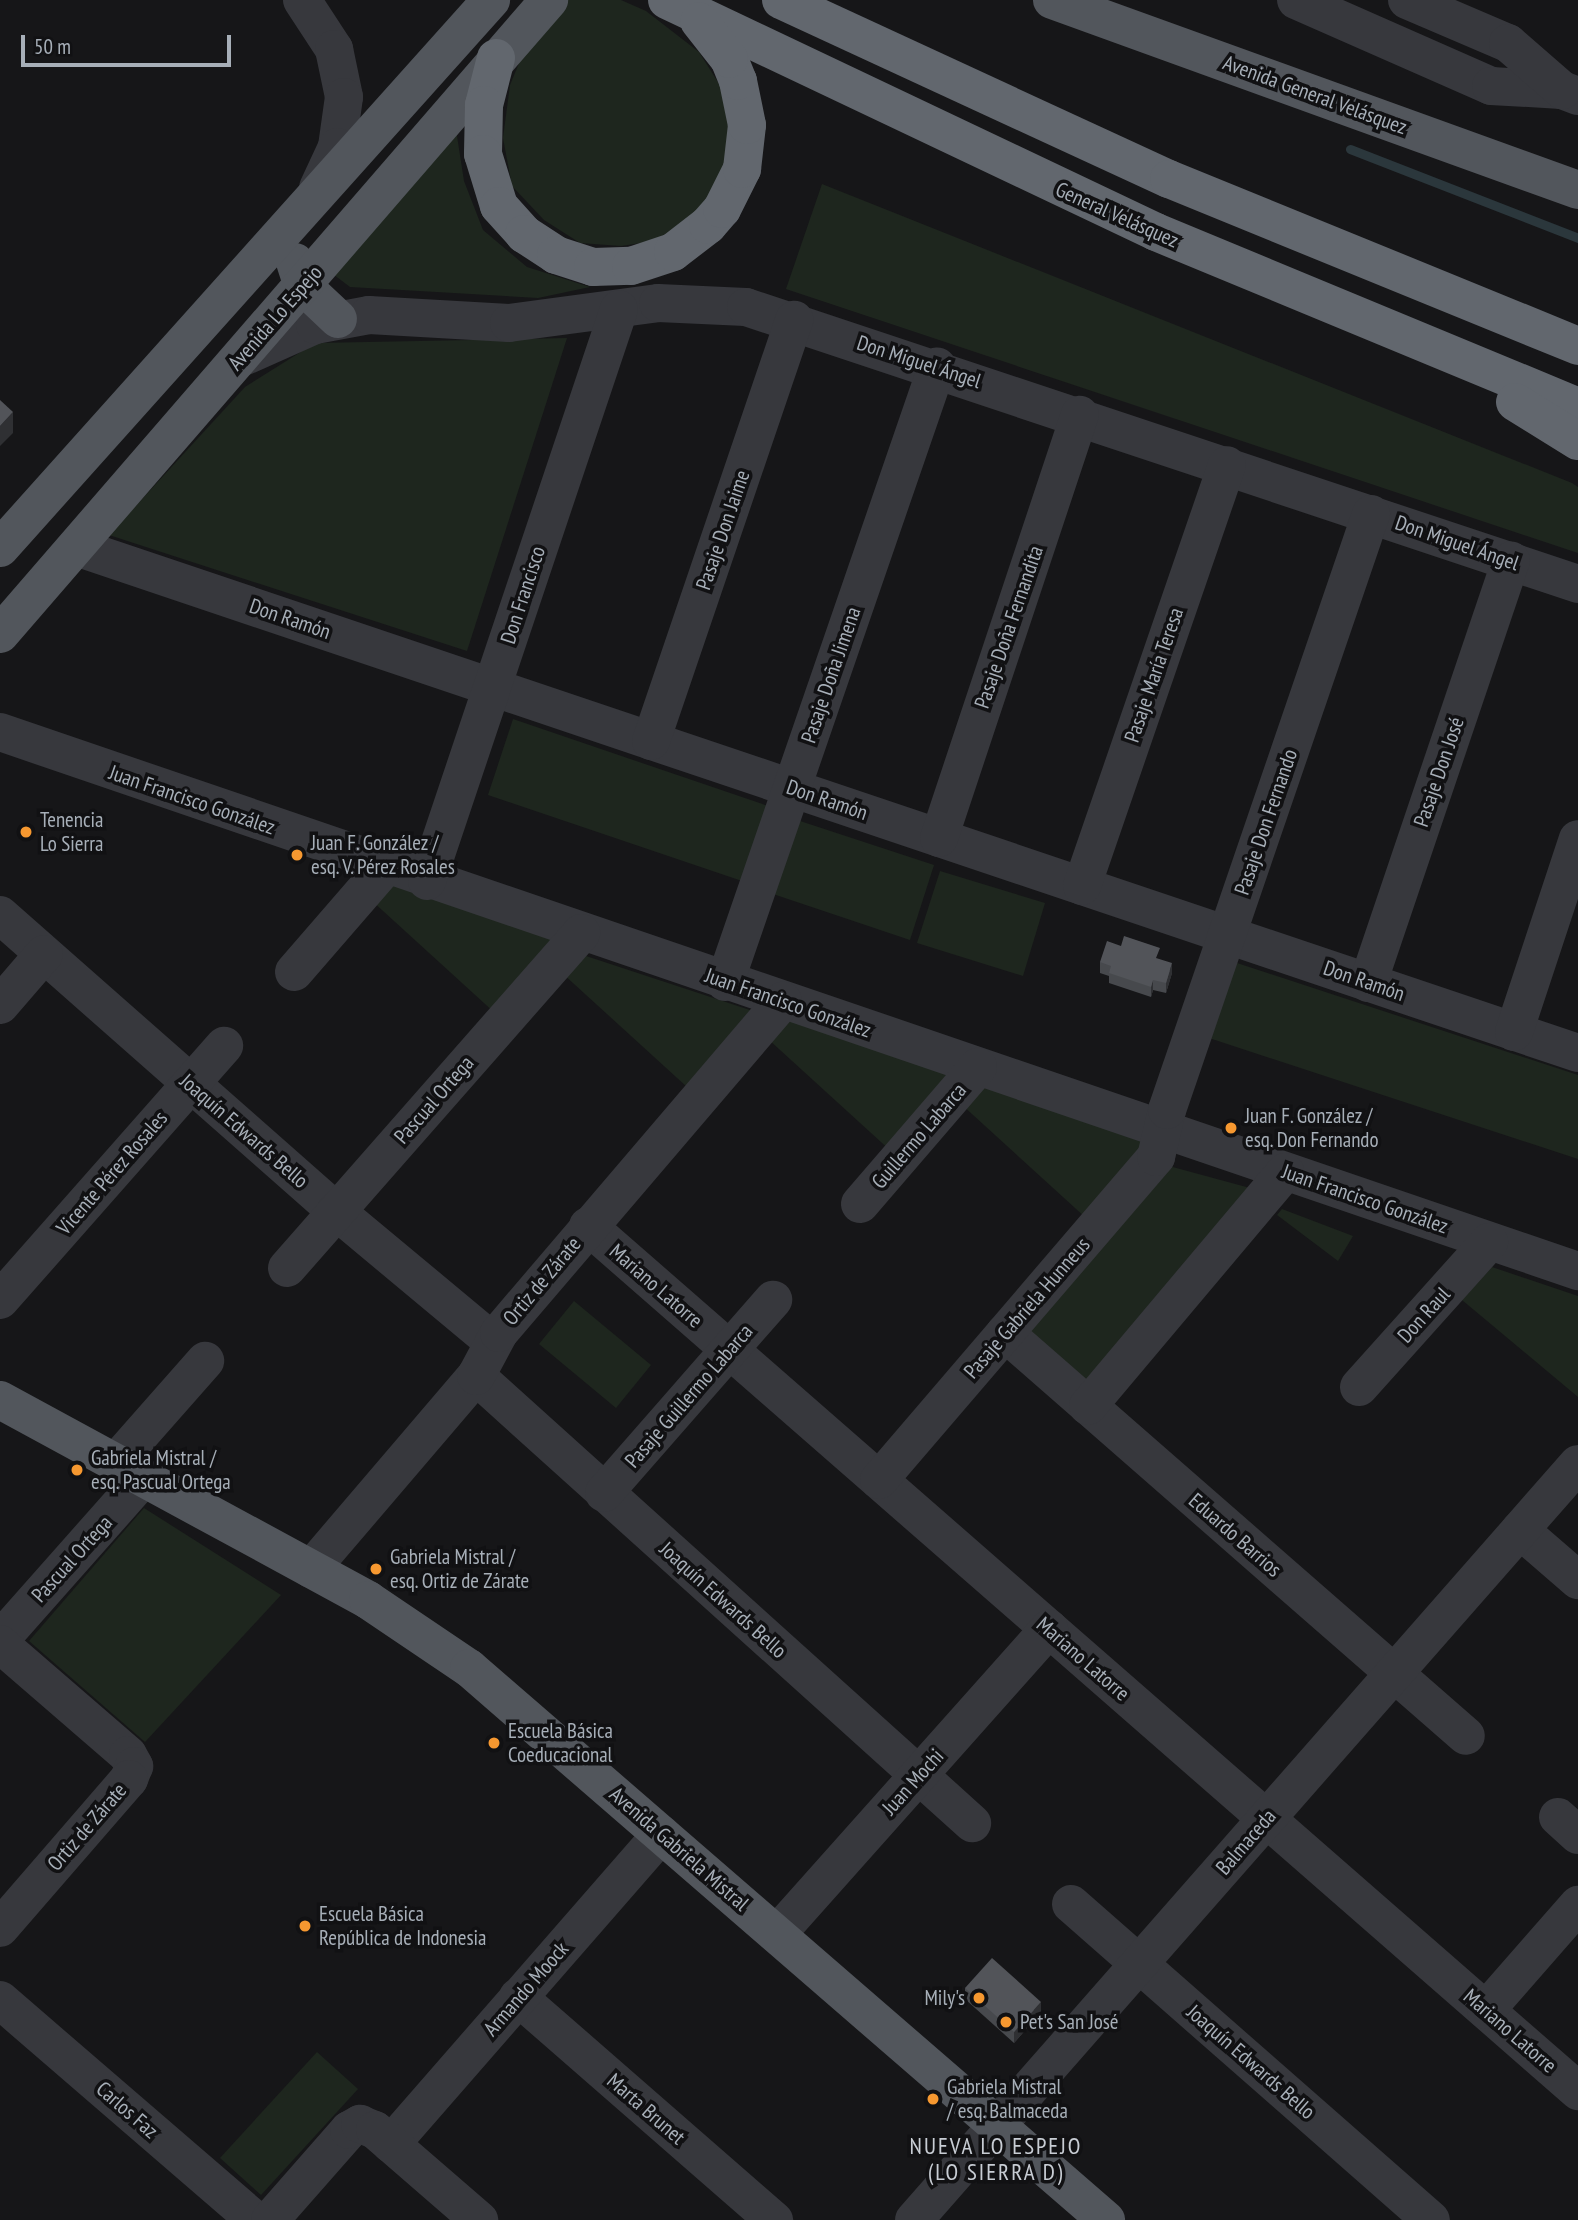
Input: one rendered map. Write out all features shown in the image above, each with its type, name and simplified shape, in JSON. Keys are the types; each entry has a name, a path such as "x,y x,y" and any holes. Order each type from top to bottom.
{"highway":[{"path":"781,0 1169,179 1578,346"},
{"path":"496,58 484,105 482,154 499,206 539,245 574,262 612,268 653,261 691,240 722,209 742,169 746,148 744,103 729,59 715,39 674,3"},
{"name":"General Velásquez","path":"674,3 991,158 1322,304 1578,407"},
{"path":"1322,304 1485,385 1578,441"}],"main road":[{"path":"0,548 318,189 491,0"},
{"name":"Avenida Lo Espejo","path":"0,634 549,0"},
{"name":"Avenida General Velásquez","path":"1052,0 1578,190"},
{"path":"338,319 303,286 295,264 301,236 350,176 380,121"},
{"path":"151,377 163,375 182,382 193,412"},
{"name":"Avenida Gabriela Mistral","path":"0,1400 402,1620 469,1668 1106,2220"}],"street":[{"path":"302,0 334,49 344,97 337,147 318,189"},
{"path":"1296,0 1491,86 1570,93"},
{"path":"1407,0 1508,43 1570,93"},
{"name":"Don Miguel Ángel","path":"243,356 293,333 338,319 400,315 509,323 658,303 721,303 794,320 1578,584"},
{"name":"Don Francisco","path":"427,881 619,309"},
{"name":"Pasaje Don Jaime","path":"652,741 794,320"},
{"name":"Pasaje Doña Jimena","path":"725,982 937,368"},
{"name":"Pasaje Doña Fernandita","path":"939,838 1080,415"},
{"name":"Pasaje María Teresa","path":"1082,886 1227,465"},
{"name":"Pasaje Don Fernando","path":"1164,1130 1167,1110 1371,514"},
{"name":"Don Ramón","path":"76,547 1578,1053"},
{"name":"Pasaje Don José","path":"1368,982 1511,561"},
{"name":"Juan Francisco González","path":"0,732 385,867 1578,1271"},
{"path":"1514,1032 1578,839"},
{"path":"294,972 385,867"},
{"name":"Joaquín Edwards Bello","path":"0,915 336,1211 493,1342"},
{"name":"Pascual Ortega","path":"287,1268 581,933"},
{"path":"0,1005 44,954"},
{"name":"Ortiz de Zárate","path":"312,1569 477,1376 493,1342 588,1226 783,1001"},
{"name":"Vicente Pérez Rosales","path":"0,1300 224,1046"},
{"name":"Guillermo Labarca","path":"860,1204 978,1068"},
{"name":"Pasaje Gabriela Hunneus","path":"879,1480 1156,1157 1164,1130"},
{"path":"1088,1406 1285,1171"},
{"name":"Mariano Latorre","path":"588,1226 1578,2091"},
{"name":"Don Raul","path":"1359,1387 1489,1242"},
{"name":"Pasaje Guillermo Labarca","path":"604,1493 773,1300"},
{"name":"Eduardo Barrios","path":"1005,1334 1466,1736"},
{"name":"Pascual Ortega","path":"0,1642 130,1470 205,1361"},
{"name":"Joaquín Edwards Bello","path":"477,1376 972,1822"},
{"name":"Balmaceda","path":"914,2220 1578,1464"},
{"path":"1520,1530 1578,1580"},
{"name":"Juan Mochi","path":"777,1934 1049,1629"},
{"name":"Ortiz de Zárate","path":"0,1642 128,1755 134,1766 129,1779 0,1928"},
{"name":"Armando Moock","path":"270,2220 349,2130 375,2134 519,1997 661,1834"},
{"name":"Joaquín Edwards Bello","path":"1071,1904 1431,2220"},
{"path":"1486,2010 1578,1905"},
{"name":"Marta Brunet","path":"519,1997 774,2220"},
{"name":"Carlos Faz","path":"0,2000 255,2220"},
{"path":"375,2134 479,2220"}],"shaded area":[{"path":"561,0 621,0 646,11 699,52 728,98 733,148 716,194 684,223 654,241 621,246 580,243 544,220 512,186 503,138 510,85 532,32"},
{"path":"460,110 457,136 464,181 483,230 527,267 590,287 538,298 350,287 325,268"},
{"path":"822,184 1572,483 1578,487 1578,553 786,289"},
{"path":"567,338 467,651 109,535 245,387 315,343"},
{"path":"513,719 771,807 745,882 488,795"},
{"path":"797,820 934,865 910,940 773,894"},
{"path":"940,871 1045,903 1023,976 917,943"},
{"path":"389,880 565,938 496,1014 371,900"},
{"path":"580,954 756,1012 687,1087 562,973"},
{"path":"1234,962 1578,1075 1578,1159 1209,1038"},
{"path":"786,1019 962,1077 893,1153 768,1039"},
{"path":"978,1084 1154,1142 1086,1218 961,1104"},
{"path":"1169,1166 1250,1188 1087,1385 1022,1331"},
{"path":"1282,1209 1353,1236 1338,1261 1277,1215"},
{"path":"1492,1267 1578,1296 1578,1397 1462,1300"},
{"path":"574,1301 651,1365 616,1408 539,1344"},
{"path":"144,1508 281,1595 145,1742 29,1641"},
{"path":"317,2052 358,2089 261,2195 220,2158"}],"building":[{"path":"0,400 13,412 0,426"},
{"path":"1124,936 1160,948 1156,958 1172,963 1166,983 1153,980 1151,987 1109,973 1111,966 1100,962 1107,941 1121,946"},
{"path":"992,1958 1041,2002 1014,2032 965,1988"}],"waterway":[{"path":"1350,149 1578,238"}],"place":[{"name":"Tenencia Lo Sierra","path":"26,832"},
{"name":"Juan F. González / esq. V. Pérez Rosales","path":"297,855"},
{"name":"Juan F. González / esq. Don Fernando","path":"1231,1128"},
{"name":"Gabriela Mistral / esq. Pascual Ortega","path":"77,1470"},
{"name":"Gabriela Mistral / esq. Ortiz de Zárate","path":"376,1569"},
{"name":"Escuela Básica Coeducacional","path":"494,1743"},
{"name":"Escuela Básica República de Indonesia","path":"305,1926"},
{"name":"Mily's","path":"979,1998"},
{"name":"Pet's San José","path":"1006,2022"},
{"name":"Gabriela Mistral / esq. Balmaceda","path":"933,2099"}],"district":[{"name":"NUEVA LO ESPEJO (LO SIERRA D)","path":"996,2159"}]}
